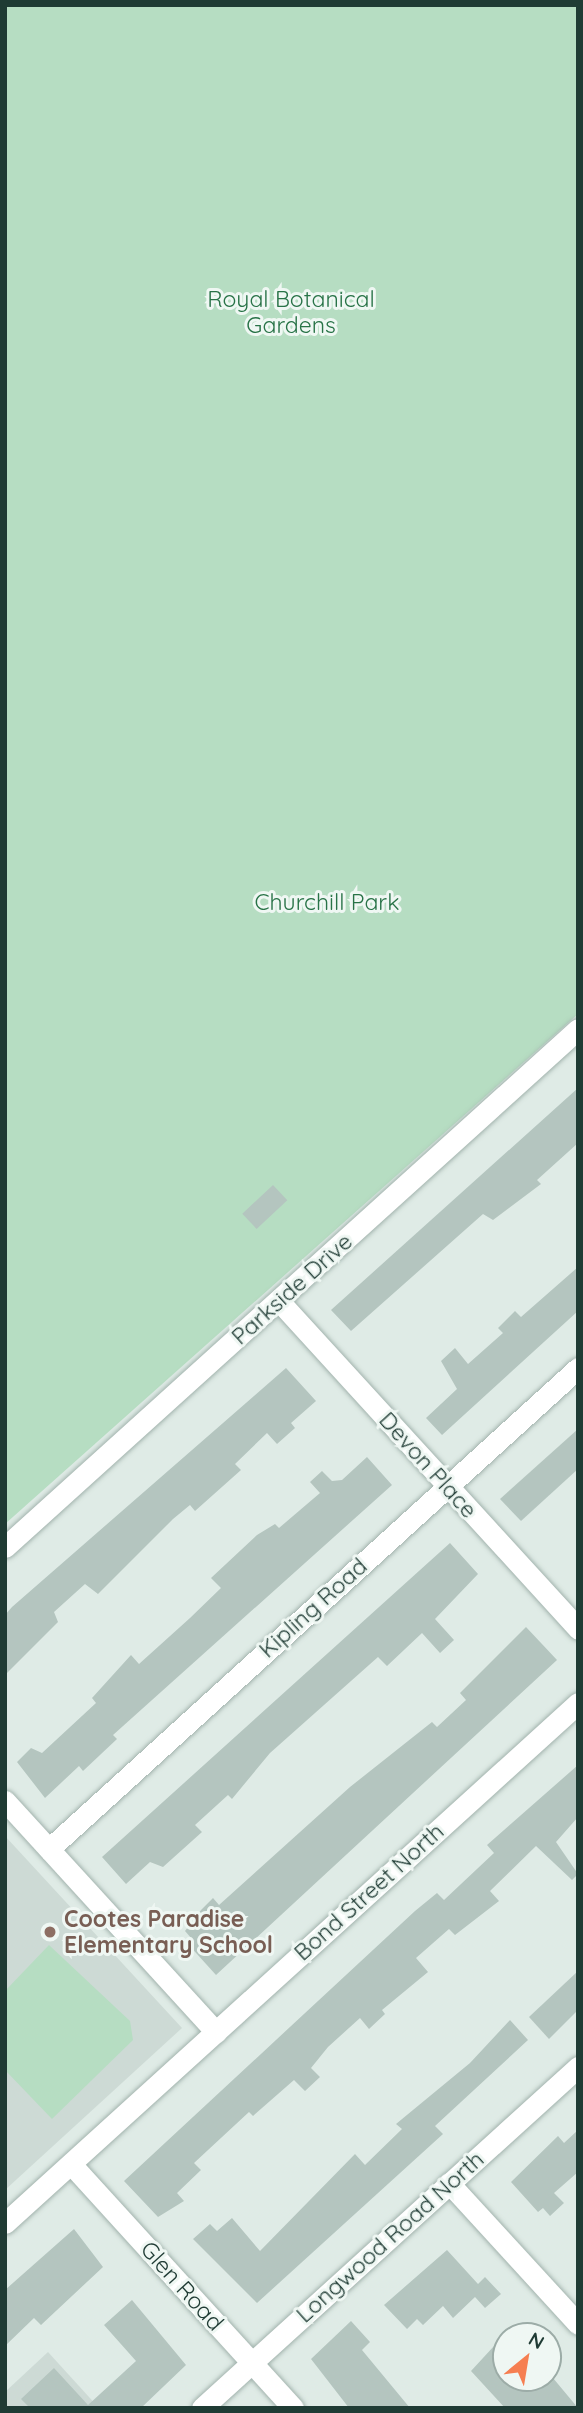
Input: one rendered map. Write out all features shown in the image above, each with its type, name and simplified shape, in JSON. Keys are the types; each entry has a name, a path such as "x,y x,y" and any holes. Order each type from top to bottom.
{"street":[{"name":"Parkside Drive","path":"5,1547 578,1029"},
{"name":"Devon Place","path":"279,1301 578,1629"},
{"name":"Kipling Road","path":"49,1849 578,1368"},
{"name":"Bond Street North","path":"5,2224 578,1703"},
{"path":"5,1801 216,2032"},
{"name":"Longwood Road North","path":"202,2408 578,2067"},
{"name":"Glen Road","path":"71,2164 293,2408"},
{"path":"449,2183 578,2324"}],"shaded area":[{"name":"Cootes Paradise Elementary School","path":"5,1836 182,2028 5,2190"},
{"path":"48,2352 99,2408 5,2408 5,2392"}],"green space":[{"path":"5,5 578,5 578,1014 5,1524"},
{"path":"49,1945 130,2021 133,2040 52,2119 5,2070 5,1991"}],"building":[{"path":"578,1088 578,1143 537,1180 541,1184 493,1220 483,1214 351,1331 331,1310"},
{"path":"273,1185 287,1200 257,1229 242,1214"},
{"path":"578,1267 578,1311 442,1435 426,1418 457,1389 441,1361 455,1348 468,1364 503,1333 498,1328 515,1311 521,1317"},
{"path":"286,1368 316,1401 291,1423 295,1428 277,1444 267,1433 235,1464 241,1470 195,1511 190,1505 173,1519 98,1594 85,1584 54,1612 58,1622 5,1675 5,1615 12,1607"},
{"path":"578,1429 578,1469 521,1521 500,1499"},
{"path":"367,1457 392,1485 113,1735 117,1739 83,1771 79,1766 45,1798 17,1762 31,1748 42,1753 96,1703 92,1698 131,1655 139,1664 190,1618 221,1588 211,1578 257,1535 275,1524 279,1528 320,1493 310,1482 322,1471 332,1481 342,1480"},
{"path":"450,1543 478,1574 435,1619 454,1640 440,1653 422,1633 387,1666 378,1657 270,1753 232,1799 228,1795 195,1825 202,1832 163,1867 150,1862 126,1884 102,1857"},
{"path":"526,1627 557,1660 216,1975 187,1943 192,1939 185,1931 201,1910 213,1898 219,1905 350,1787 432,1722 437,1727 466,1700 460,1693"},
{"path":"578,1765 578,1817 556,1842 578,1874 572,1880 536,1846 490,1891 499,1901 455,1935 449,1929 416,1958 428,1972 382,2010 385,2014 369,2029 360,2018 328,2047 311,2068 320,2077 305,2091 294,2080 253,2116 249,2112 194,2163 201,2170 177,2193 184,2201 158,2217 124,2181 415,1911 437,1893 444,1900 494,1853 487,1845"},
{"path":"578,1971 578,2010 549,2039 529,2017"},
{"path":"510,2020 528,2040 435,2126 443,2134 257,2303 193,2239 210,2224 217,2231 232,2218 260,2251 355,2154 365,2165 402,2129 396,2124 470,2063"},
{"path":"578,2130 578,2172 554,2193 564,2203 550,2216 543,2208 538,2212 511,2182 558,2136 564,2143"},
{"path":"74,2229 103,2267 41,2325 34,2318 5,2346 5,2290"},
{"path":"447,2250 478,2284 485,2277 501,2294 485,2308 475,2297 453,2318 443,2306 423,2325 417,2319 407,2329 384,2305"},
{"path":"132,2300 186,2365 141,2408 30,2408 21,2399 54,2368 88,2405 136,2361 104,2325"},
{"path":"351,2321 370,2342 362,2350 410,2408 349,2408 311,2359"},
{"path":"492,2348 492,2392 562,2392 562,2389 578,2408 505,2408 471,2371"}],"place":[{"name":"Cootes Paradise Elementary School","path":"50,1932"}],"park label":[{"name":"Royal Botanical Gardens","path":"291,312"},
{"name":"Churchill Park","path":"327,902"}]}
